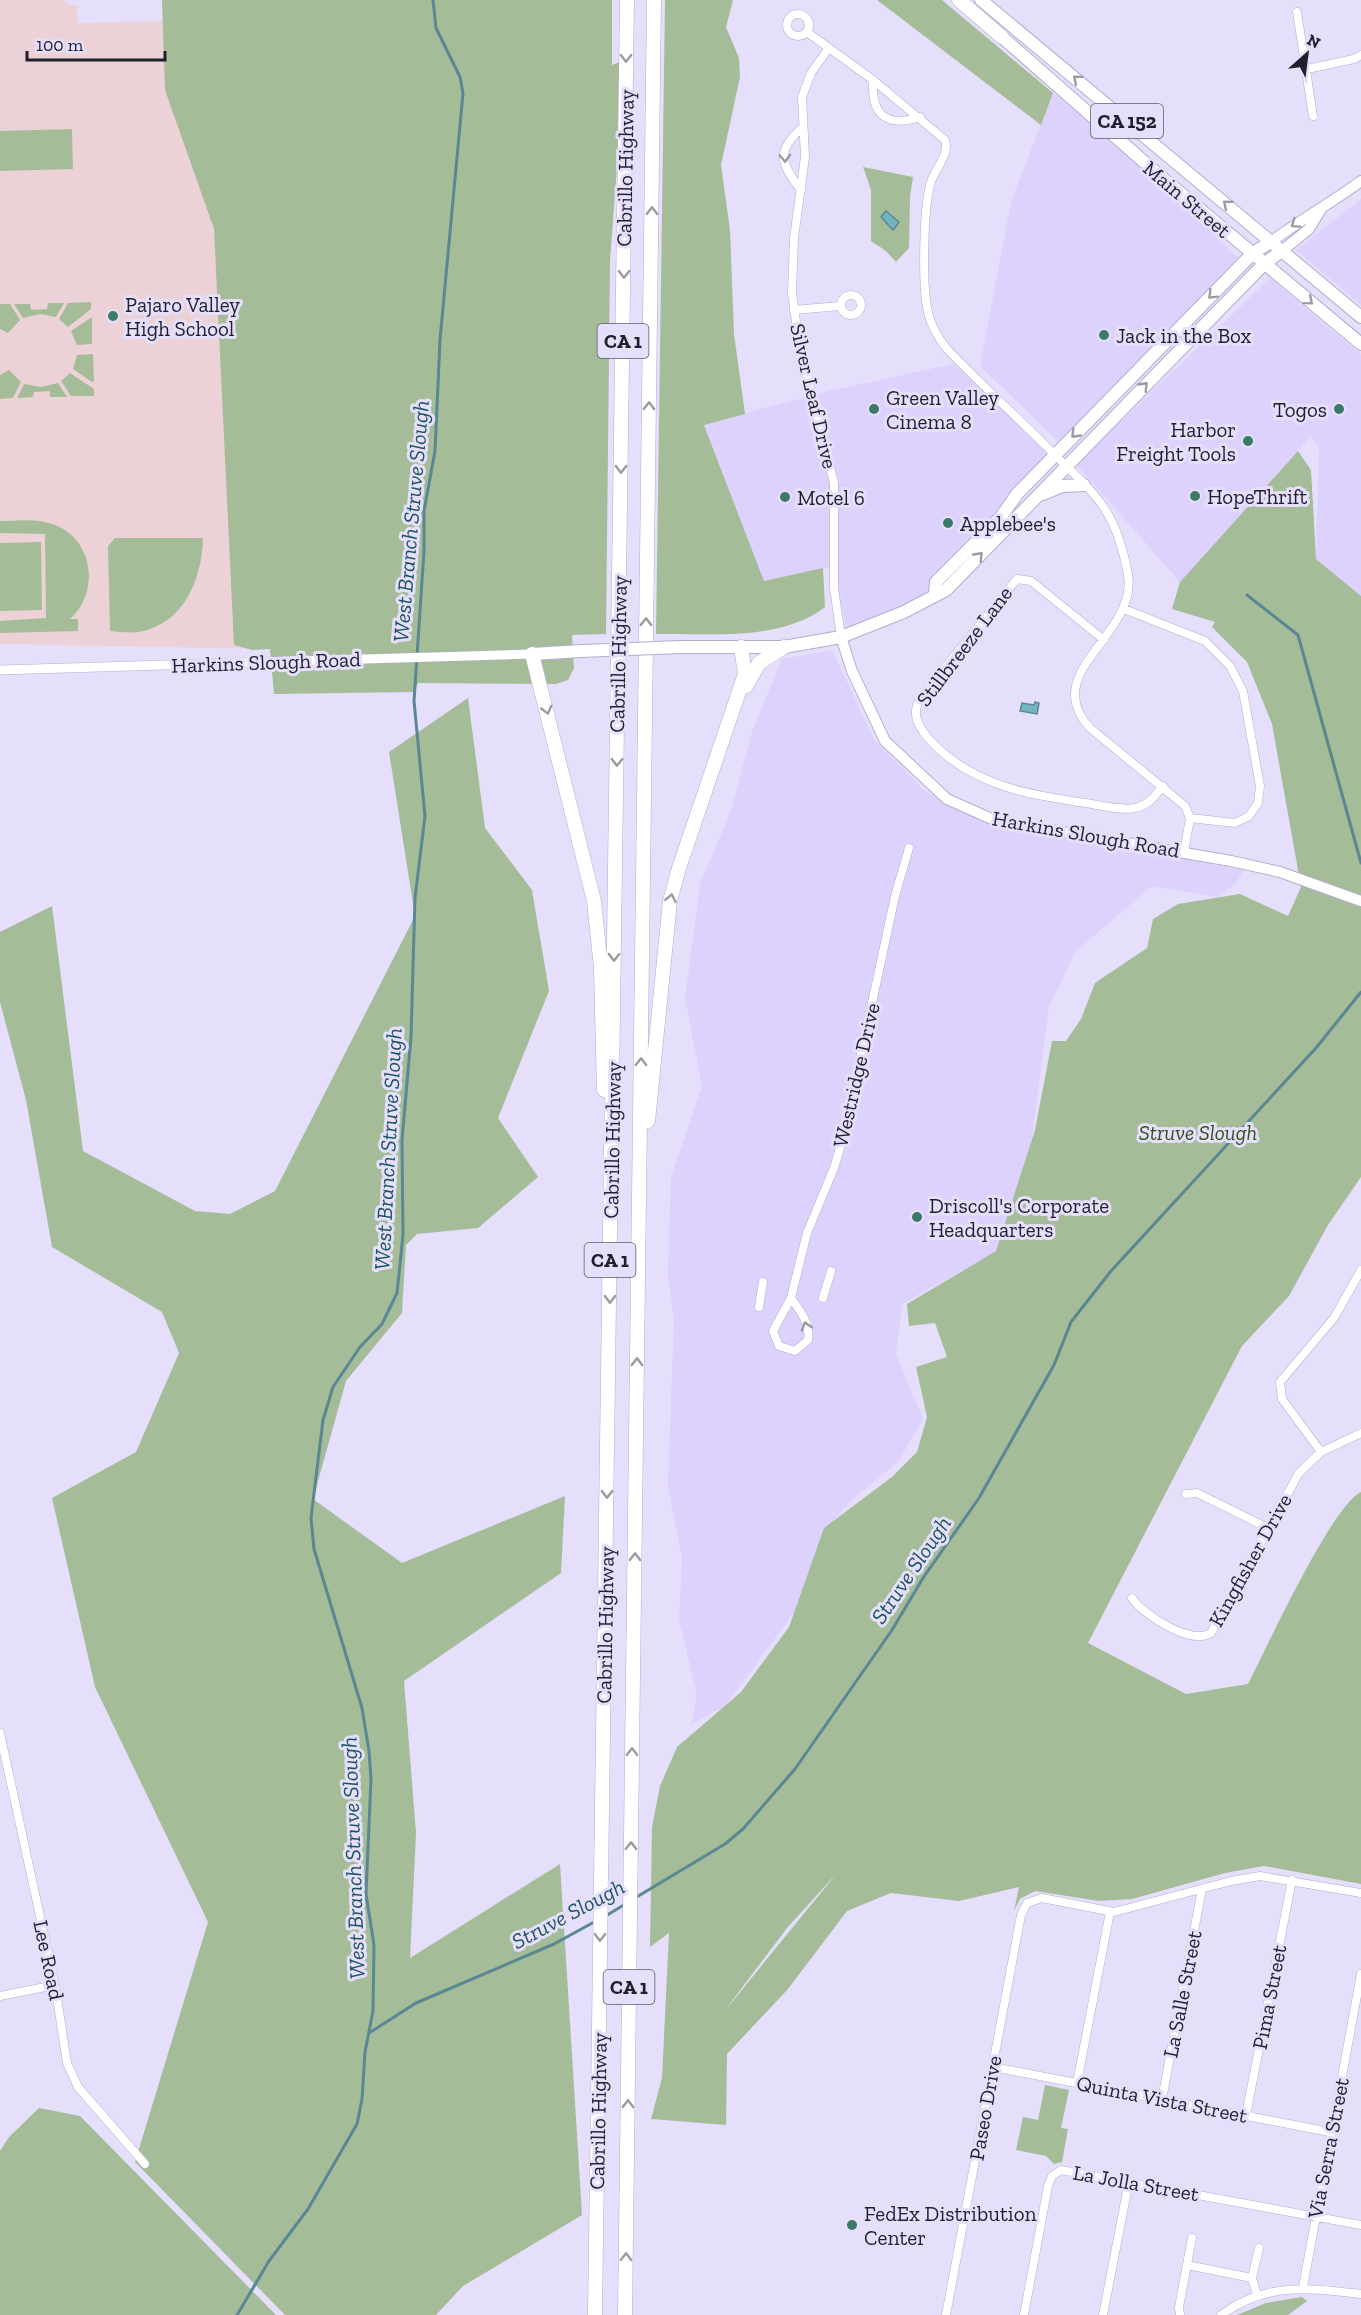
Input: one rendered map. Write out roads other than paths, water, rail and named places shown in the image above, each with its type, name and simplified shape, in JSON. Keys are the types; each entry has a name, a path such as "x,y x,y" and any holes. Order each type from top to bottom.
{"highway":[{"name":"Cabrillo Highway","path":"595,2315 627,0"},
{"name":"Cabrillo Highway","path":"625,2315 654,0"},
{"path":"959,0 1002,37"},
{"path":"710,783 745,674 741,647"},
{"path":"639,1185 670,901 679,868 749,679 759,663 784,647"},
{"path":"532,654 594,901 602,985 604,1087 612,1146"}],"main road":[{"name":"Main Street","path":"981,0 1361,317"},
{"name":"Main Street","path":"1002,37 1100,124 1361,344"},
{"path":"935,594 936,582 1001,516 1017,494 1253,254 1301,220 1321,211 1361,181"},
{"path":"841,637 904,612 946,590 1264,264 1309,229 1321,211"},
{"path":"1037,497 1062,486 1084,485"},
{"name":"Harkins Slough Road","path":"532,654 681,647 784,647 841,637 852,671 885,741 947,799 994,820 1184,852 1280,872 1361,901"}],"street":[{"name":"Main Street","path":"964,0 1002,37"},
{"path":"1297,12 1313,116"},
{"path":"807,32 920,117 943,136 950,146 934,174 928,197 926,295 932,325 947,349 1067,466 1106,510 1121,544 1129,583 1124,609 1104,640 1083,666 1077,679 1075,692 1079,711 1090,728 1182,802 1190,819 1184,852"},
{"name":"Silver Leaf Drive","path":"829,48 811,73 804,88 801,105 805,157 793,249 794,310 800,350 834,483 834,588 841,637"},
{"path":"1307,69 1354,59 1361,55"},
{"path":"873,80 873,100 883,116 900,123 920,117"},
{"path":"801,190 786,169 783,158 786,144 802,128"},
{"path":"794,310 840,306"},
{"name":"Stillbreeze Lane","path":"1104,640 1031,580 1017,579 921,697 915,709 917,723 929,740 961,767 984,780 1018,792 1127,809 1147,804 1163,786"},
{"path":"1124,609 1205,641 1226,660 1243,691 1260,786 1257,803 1249,816 1235,823 1190,819"},
{"name":"Harkins Slough Road","path":"0,670 532,654"},
{"name":"Westridge Drive","path":"791,1298 807,1324 809,1333 808,1340 795,1351 779,1346 773,1331 791,1298 807,1233 834,1167 843,1138 896,896 909,848"},
{"path":"1321,1452 1282,1399 1280,1382 1329,1325 1358,1284 1361,1270"},
{"path":"824,1298 831,1271"},
{"path":"759,1308 763,1282"},
{"name":"Kingfisher Drive","path":"1132,1598 1139,1609 1189,1636 1195,1638 1207,1636 1217,1626 1293,1482 1321,1452 1361,1433"},
{"path":"1186,1494 1197,1493 1268,1528"},
{"name":"Lee Road","path":"0,1733 55,1985 68,2063 78,2087 145,2164"},
{"path":"1077,2083 1110,1912 1252,1877 1292,1880 1361,1893"},
{"name":"Pima Street","path":"1246,2115 1292,1880"},
{"name":"La Salle Street","path":"1162,2099 1202,1889"},
{"name":"Paseo Drive","path":"946,2315 1021,1915 1027,1903 1042,1898 1110,1912"},
{"name":"Via Serra Street","path":"1303,2287 1314,2217 1361,1974"},
{"path":"0,1996 55,1985"},
{"name":"Quinta Vista Street","path":"993,2067 1330,2132"},
{"name":"La Jolla Street","path":"1024,2315 1052,2176 1067,2169 1361,2225"},
{"path":"1102,2315 1129,2181"},
{"path":"1180,2315 1179,2307 1192,2238"},
{"path":"1257,2295 1252,2278 1259,2248"},
{"path":"1187,2265 1252,2278"},
{"path":"1221,2315 1257,2295 1303,2287 1361,2294"}],"waterway":[{"name":"West Branch Struve Slough","path":"237,2315 269,2261 308,2209 357,2124 362,2099 365,2052 373,2011 374,1945 366,1894 371,1779 369,1751 362,1708 314,1549 311,1518 323,1420 333,1387 360,1347 382,1324 397,1293 403,1235 402,1140 411,1037 415,898 425,816 414,701 424,551 424,511 435,451 440,340 463,93 460,77 436,28 433,0"},
{"path":"1247,595 1298,635 1361,863"},
{"name":"Struve Slough","path":"635,1898 725,1844 743,1829 795,1769 892,1630 923,1578 979,1498 1054,1365 1071,1322 1111,1271 1316,1048 1361,992"},
{"name":"Struve Slough","path":"604,1917 627,1903"},
{"name":"Struve Slough","path":"369,2033 416,2003 554,1944 596,1921"}],"place":[{"name":"Pajaro Valley High School","path":"113,316"},
{"name":"Jack in the Box","path":"1104,335"},
{"name":"Green Valley Cinema 8","path":"874,409"},
{"name":"Togos","path":"1339,409"},
{"name":"Harbor Freight Tools","path":"1248,441"},
{"name":"HopeThrift","path":"1195,496"},
{"name":"Motel 6","path":"785,497"},
{"name":"Applebee's","path":"948,523"},
{"name":"Driscoll's Corporate Headquarters","path":"917,1217"},
{"name":"FedEx Distribution Center","path":"852,2225"}]}
